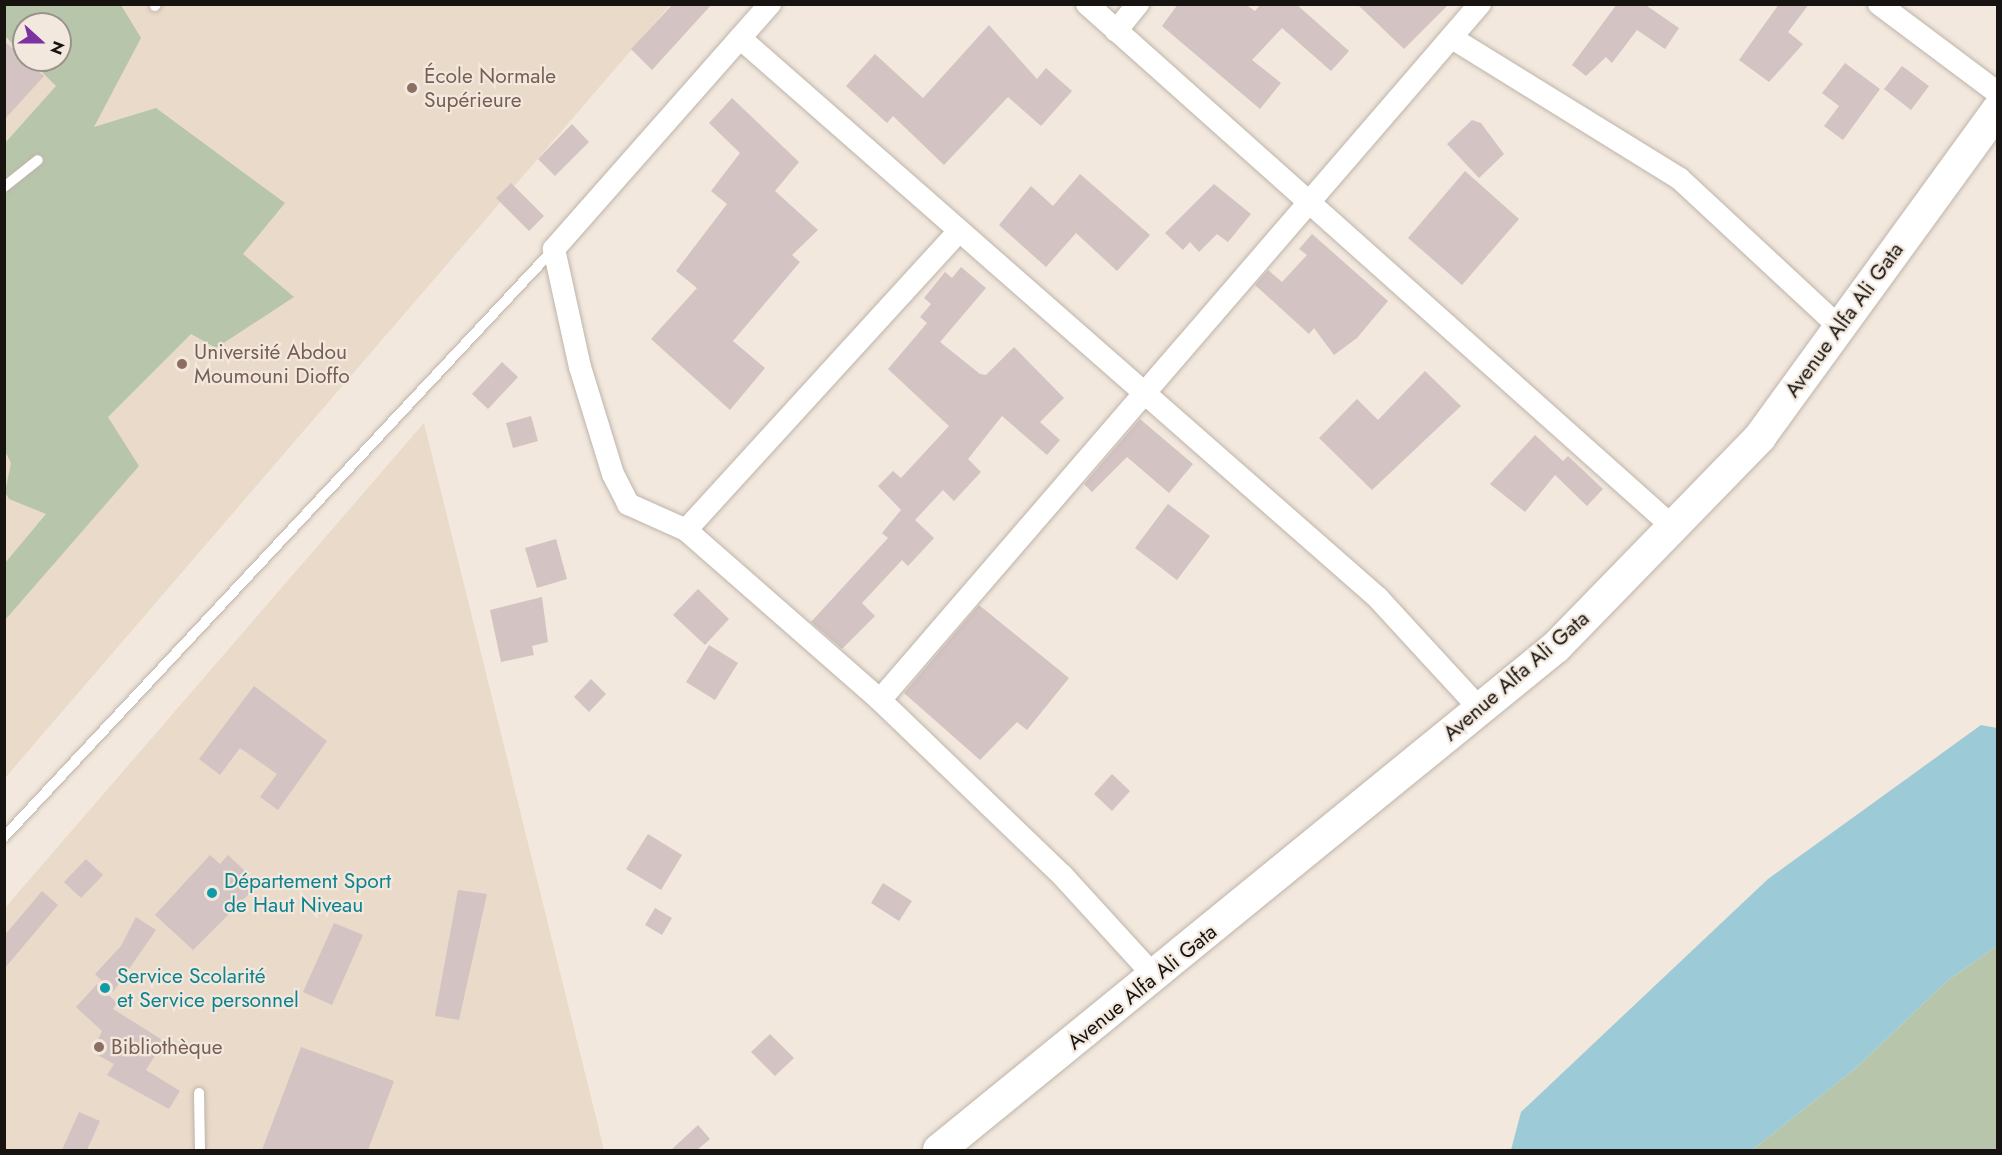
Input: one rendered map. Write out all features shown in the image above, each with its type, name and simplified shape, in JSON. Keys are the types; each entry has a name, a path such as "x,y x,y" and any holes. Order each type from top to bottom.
{"street":[{"path":"770,4 554,249 580,366 618,487 628,504 686,530 880,700 1062,875 1155,977"},
{"path":"1087,4 1673,527"},
{"path":"1116,31 1138,4"},
{"path":"880,700 1480,4"},
{"path":"1879,4 1998,93"},
{"path":"740,38 1378,598 1480,709"},
{"path":"1452,38 1680,179 1839,327"},
{"name":"Avenue Alfa Ali Gata","path":"939,1150 1155,977 1556,647 1760,437 1998,109"},
{"path":"686,530 959,231"}],"lane":[{"path":"4,187 38,160"},
{"path":"4,837 554,249"},
{"path":"199,1093 200,1150"}],"shaded area":[{"name":"Université Abdou Moumouni Dioffo","path":"5,5 670,5 5,778"},
{"path":"424,423 604,1150 5,1150 5,908"}],"green space":[{"path":"5,5 121,5 141,38 94,127 156,108 285,203 243,254 294,297 216,348 191,334 108,417 139,466 5,620 5,563 46,514 9,499 5,492 11,463 4,449 5,143 56,86 42,72 72,72 72,12 12,12 12,43 5,36"},
{"path":"1997,946 1997,1150 1752,1150 1856,1068 1947,981"}],"water":[{"path":"1981,725 1997,728 1997,946 1947,981 1856,1068 1752,1150 1511,1150 1521,1112 1768,879"}],"building":[{"path":"673,4 712,4 652,70 631,49"},
{"path":"1178,4 1245,4 1255,11 1261,4 1296,4 1349,51 1331,71 1282,28 1252,60 1281,83 1260,109 1162,26"},
{"path":"1357,4 1449,4 1404,49"},
{"path":"1617,4 1644,4 1679,28 1665,49 1637,30 1612,63 1606,57 1586,76 1572,65"},
{"path":"1779,4 1809,4 1788,32 1803,44 1769,82 1739,60"},
{"path":"989,25 1037,79 1046,68 1072,91 1041,126 1008,97 944,165 893,116 887,123 846,86 875,54 923,98"},
{"path":"4,41 12,48 12,72 39,72 44,76 4,120"},
{"path":"1845,63 1880,89 1843,140 1824,126 1839,106 1822,93"},
{"path":"1902,66 1929,86 1911,110 1884,89"},
{"path":"732,98 799,162 775,191 818,230 792,255 800,262 733,341 765,368 730,410 651,339 697,288 676,271 727,204 711,191 740,153 709,123"},
{"path":"1472,120 1481,123 1504,154 1479,178 1447,144"},
{"path":"572,124 589,142 555,176 538,159"},
{"path":"1465,171 1519,219 1462,285 1408,238"},
{"path":"1080,174 1150,235 1117,271 1076,233 1046,267 999,225 1031,186 1053,206"},
{"path":"511,183 544,216 529,231 496,198"},
{"path":"1214,184 1251,214 1228,242 1217,234 1199,252 1190,242 1183,250 1165,233"},
{"path":"1312,234 1388,301 1357,338 1334,355 1314,328 1309,334 1255,285 1268,270 1282,282 1307,255 1299,249"},
{"path":"961,267 986,288 940,342 980,374 986,375 1014,347 1064,398 1040,422 1060,440 1047,455 1002,416 968,459 981,472 954,501 943,490 915,520 934,538 908,566 902,560 862,603 875,616 842,649 811,622 888,538 882,533 901,510 878,486 893,471 901,478 949,426 888,369 927,323 920,317 931,304 924,298 945,272 952,278"},
{"path":"502,362 518,377 488,409 472,394"},
{"path":"1425,371 1461,406 1372,490 1319,438 1357,399 1378,420"},
{"path":"531,416 538,441 513,448 506,423"},
{"path":"1140,419 1193,464 1169,493 1127,457 1092,492 1084,484"},
{"path":"1535,435 1563,461 1568,456 1603,489 1587,506 1555,475 1525,512 1490,484"},
{"path":"1168,504 1210,536 1177,580 1135,548"},
{"path":"556,539 567,579 537,588 525,548"},
{"path":"698,589 729,619 705,645 673,615"},
{"path":"542,597 548,642 532,646 534,655 501,662 490,610"},
{"path":"979,605 1069,678 1027,730 1017,722 980,760 904,693"},
{"path":"709,645 738,663 715,700 686,682"},
{"path":"591,679 606,694 589,712 574,697"},
{"path":"254,686 327,741 278,810 260,797 277,774 240,748 220,775 199,759"},
{"path":"1112,774 1130,791 1112,811 1094,794"},
{"path":"648,834 682,855 661,890 626,869"},
{"name":"Département Sport de Haut Niveau","path":"210,855 220,864 228,855 259,884 193,950 155,915"},
{"path":"86,859 103,875 81,898 64,882"},
{"path":"883,883 912,901 899,921 871,903"},
{"path":"458,890 487,894 459,1020 435,1016"},
{"path":"42,891 58,905 4,969 4,936"},
{"path":"655,908 672,918 662,935 645,925"},
{"path":"136,917 156,930 113,992 95,974 121,946"},
{"path":"334,923 363,935 332,1005 303,992"},
{"path":"97,984 117,1003 113,1009 164,1041 146,1070 180,1091 169,1109 107,1075 114,1064 92,1052 102,1031 76,1007"},
{"path":"770,1034 794,1058 775,1076 751,1052"},
{"path":"301,1047 394,1081 368,1150 262,1150"},
{"path":"79,1112 100,1121 87,1150 62,1150"},
{"path":"698,1125 710,1139 697,1150 671,1150"}],"place":[{"name":"École Normale Supérieure","path":"412,88"},
{"name":"Université Abdou Moumouni Dioffo","path":"182,364"},
{"name":"Département Sport de Haut Niveau","path":"212,893"},
{"name":"Service Scolarité et Service personnel","path":"105,988"},
{"name":"Bibliothèque","path":"99,1047"}]}
